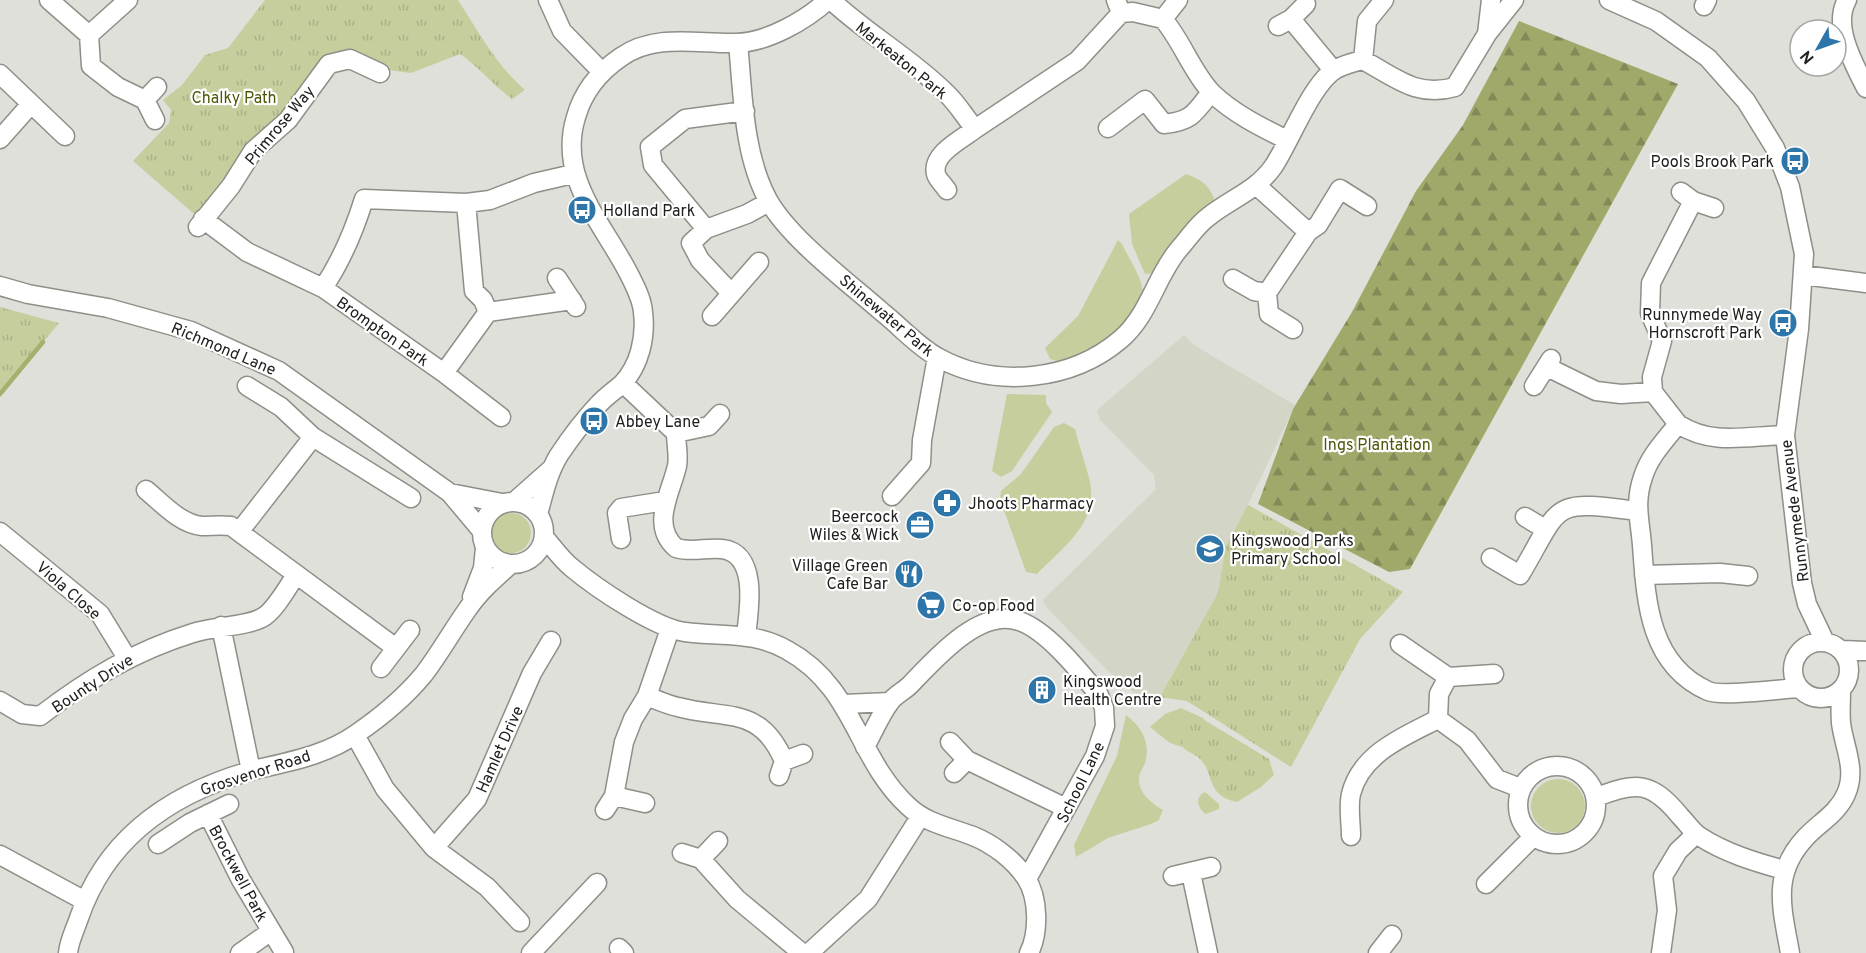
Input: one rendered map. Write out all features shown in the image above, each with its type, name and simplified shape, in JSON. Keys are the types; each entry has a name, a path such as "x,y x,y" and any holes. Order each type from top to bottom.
{"street":[{"path":"49,0 89,35 91,66 118,87 151,93 155,120"},
{"path":"89,35 128,0"},
{"path":"548,0 562,31 602,72"},
{"path":"508,502 528,505 538,514 543,525 544,537 541,548 533,557 511,564 496,560 483,539 485,519 492,509 508,502 550,470 599,404 623,382 640,356 643,311 627,271 584,199 573,174 570,146 574,123 589,88 602,72 622,55 650,44 687,40 738,43 794,25 813,14 830,0"},
{"name":"Markeaton Park","path":"830,0 858,25 905,58 947,93 975,129"},
{"path":"1164,19 1178,0"},
{"path":"1363,60 1367,21 1384,0"},
{"path":"1487,34 1491,0"},
{"path":"1306,3 1285,22 1334,70 1363,60 1421,91 1438,92 1455,87 1487,34 1514,0"},
{"name":"Runnymede Avenue","path":"1609,0 1656,21 1699,52 1746,101 1775,148 1790,187 1804,254 1799,329 1785,435 1807,604 1825,642"},
{"path":"1847,0 1844,6 1843,35 1866,88"},
{"path":"947,190 936,174 936,162 943,153 1077,61 1119,7 1164,19 1176,34 1211,92 1241,116 1287,140"},
{"name":"Shinewater Park","path":"738,43 745,111 755,169 769,202 783,221 841,277 937,357 981,372 1019,377 1052,374 1084,363 1122,338 1149,303 1176,252 1207,217 1256,185 1273,167 1319,86 1334,70"},
{"name":"Primrose Way","path":"200,224 231,186 253,151 288,120 329,64 350,59 380,72"},
{"path":"0,74 65,136"},
{"path":"1107,128 1145,100 1164,124 1182,122 1193,116 1211,92"},
{"path":"0,139 31,104"},
{"path":"706,229 653,165 650,147 685,118 745,111"},
{"name":"Brompton Park","path":"323,288 338,267 353,234 364,199 466,203 490,200 534,183 573,174"},
{"path":"1256,185 1308,232"},
{"path":"1293,329 1269,314 1267,293 1308,232 1318,225 1340,189 1367,206"},
{"path":"1714,208 1687,196 1651,283 1650,313 1662,341 1652,377 1653,392 1678,424 1688,430 1722,440 1785,435"},
{"path":"731,293 700,260 691,243 706,229 747,214 769,202"},
{"path":"466,203 474,291 483,300 488,312 574,303 557,278"},
{"name":"Brompton Park","path":"200,224 247,252 323,288 444,373 501,417"},
{"path":"712,316 759,262"},
{"path":"1803,275 1866,283"},
{"path":"1233,279 1254,291 1267,293"},
{"name":"Richmond Lane","path":"0,286 28,294 108,308 191,331 270,366 450,493 483,539"},
{"name":"Brompton Park","path":"444,373 488,312"},
{"path":"892,496 921,463 922,440 937,357"},
{"path":"1534,386 1549,363 1596,391 1653,392"},
{"path":"623,382 676,433 677,464 665,501 664,532 676,548 699,552 724,549 737,555 745,568 751,594 746,635"},
{"name":"Richmond Lane","path":"247,386 280,408 312,437 411,498"},
{"path":"676,433 709,426 720,414"},
{"path":"1678,424 1656,452 1643,477 1636,511 1641,535 1646,600 1655,633 1666,659 1682,676 1710,692 1731,694 1799,688"},
{"path":"239,532 312,437"},
{"path":"538,514 550,470"},
{"path":"146,490 181,519 202,526 231,526 396,648"},
{"name":"Richmond Lane","path":"450,493 508,502"},
{"path":"621,539 616,513 621,508 665,501"},
{"path":"1491,558 1520,575 1545,529 1565,508 1579,504 1636,511"},
{"path":"1525,517 1545,529"},
{"name":"Viola Close","path":"0,532 100,614 127,658"},
{"path":"544,537 570,567 651,620 670,628 704,634 746,635 768,641 809,664 832,687 844,704 865,747 888,786 920,817 992,845 1027,879 1036,918 1034,944 1029,953"},
{"name":"Grosvenor Road","path":"467,610 483,568 483,539"},
{"path":"533,557 570,567"},
{"name":"Grosvenor Road","path":"68,953 85,901 111,855 147,821 184,795 251,771 288,764 355,735 391,707 422,676 467,610 490,583 511,564"},
{"path":"1644,575 1720,573 1748,576"},
{"name":"Bounty Drive","path":"0,701 22,714 40,716 70,693 147,648 221,626 255,621 266,615 296,575"},
{"name":"Runnymede Avenue","path":"1797,657 1807,604"},
{"name":"School Lane","path":"865,747 890,702 909,686 929,663 981,623 1004,618 1020,621 1042,635 1084,676 1099,695 1104,708 1105,726 1095,756 1057,829 1027,879"},
{"path":"221,626 251,771"},
{"path":"645,803 610,803 624,742 633,719 647,696 670,628"},
{"path":"381,668 410,630"},
{"name":"Hamlet Drive","path":"434,848 477,799 532,674 551,641"},
{"path":"1757,690 1816,642 1825,642 1842,650 1866,651"},
{"path":"1400,644 1448,677 1498,673"},
{"path":"1790,953 1781,896 1785,870 1805,838 1832,814 1846,795 1852,774 1841,723 1845,684 1850,667 1842,650"},
{"path":"1797,657 1794,681 1799,688 1813,698 1822,699 1845,684 1866,665"},
{"path":"1438,719 1439,694 1448,677"},
{"path":"647,696 679,708 746,718 766,731 782,769 802,754"},
{"path":"1822,699 1841,723"},
{"path":"844,704 890,702"},
{"path":"1438,719 1467,740 1497,780 1520,788"},
{"path":"1351,836 1349,804 1351,792 1361,774 1386,746 1438,719"},
{"path":"355,735 385,789 434,848 487,887 520,922"},
{"path":"950,742 961,767 1066,808"},
{"path":"1555,765 1580,772 1593,785 1597,797 1594,821 1578,840 1558,846 1533,837 1521,822 1519,815 1517,807 1520,788 1534,772 1555,765"},
{"path":"1597,797 1620,788 1643,785 1665,798 1696,834 1727,851 1785,870"},
{"name":"Brockwell Park","path":"158,844 190,823 229,804"},
{"name":"Brockwell Park","path":"208,814 225,852 270,932 284,952"},
{"path":"809,953 868,899 920,817"},
{"path":"1660,953 1668,910 1663,876 1678,851 1696,834"},
{"path":"1486,884 1533,837"},
{"path":"701,859 718,841"},
{"path":"682,853 701,859 737,899 802,953"},
{"path":"0,855 85,901"},
{"path":"1173,876 1210,867"},
{"path":"1191,873 1208,953"},
{"path":"531,953 597,883"},
{"name":"Brockwell Park","path":"240,953 270,932"},
{"path":"1378,953 1392,935"}],"shaded area":[{"name":"Kingswood Parks Primary School","path":"1184,335 1194,345 1295,405 1248,505 1403,592 1360,639 1291,767 1187,701 1134,693 1107,670 1046,607 1043,600 1156,489 1154,475 1100,420 1097,410"}],"green space":[{"name":"Chalky Path","path":"265,0 458,0 497,59 525,90 512,99 460,54 411,73 327,62 202,214 193,213 133,161 169,123 171,110 163,100 182,85 205,55 228,48"},
{"name":"Ings Plantation","path":"1519,21 1678,84 1410,569 1389,572 1258,504 1293,409 1352,312 1416,191 1463,125"},
{"path":"1186,174 1205,184 1216,204 1196,219 1181,235 1154,273 1145,274 1132,244 1129,214"},
{"path":"1118,240 1141,283 1143,296 1140,305 1123,325 1085,352 1064,363 1050,359 1045,348 1078,316"},
{"path":"0,307 59,323 0,394"},
{"path":"1007,394 1046,395 1046,403 1052,412 1012,471 1001,477 992,471"},
{"path":"1064,423 1075,429 1087,469 1091,497 1089,510 1076,534 1037,574 1026,572 1000,499 1001,491 1021,474 1054,427"},
{"path":"1248,505 1403,592 1360,639 1291,767 1187,701 1160,697 1218,593 1226,546"},
{"path":"511,513 519,514 525,519 530,525 530,541 525,547 519,552 511,553 503,552 497,547 492,541 491,533 492,525 497,519 503,514"},
{"path":"1181,708 1205,719 1183,725 1180,741 1182,747 1170,743 1150,727 1165,714"},
{"path":"1126,715 1140,729 1147,746 1139,783 1143,793 1150,801 1163,810 1159,820 1108,838 1076,857 1074,845 1117,756"},
{"path":"1201,718 1269,759 1274,775 1261,787 1237,802 1220,794 1215,789 1204,764 1197,756 1184,748 1180,741 1183,725"},
{"path":"1558,779 1568,781 1577,787 1583,796 1585,806 1583,816 1577,825 1568,831 1558,833 1548,831 1539,825 1533,816 1531,806 1533,796 1539,787 1548,781"},
{"path":"1205,792 1219,804 1219,809 1206,814 1198,803 1199,797"}],"waterway":[{"path":"0,394 43,342"}],"place":[{"name":"Pools Brook Park","path":"1795,161"},
{"name":"Holland Park","path":"582,210"},
{"name":"Runnymede Way Hornscroft Park","path":"1783,323"},
{"name":"Abbey Lane","path":"594,421"},
{"name":"Jhoots Pharmacy","path":"947,503"},
{"name":"Beercock Wiles & Wick","path":"920,525"},
{"name":"Kingswood Parks Primary School","path":"1210,549"},
{"name":"Village Green Cafe Bar","path":"909,574"},
{"name":"Co-op Food","path":"931,605"},
{"name":"Kingswood Health Centre","path":"1042,690"}]}
